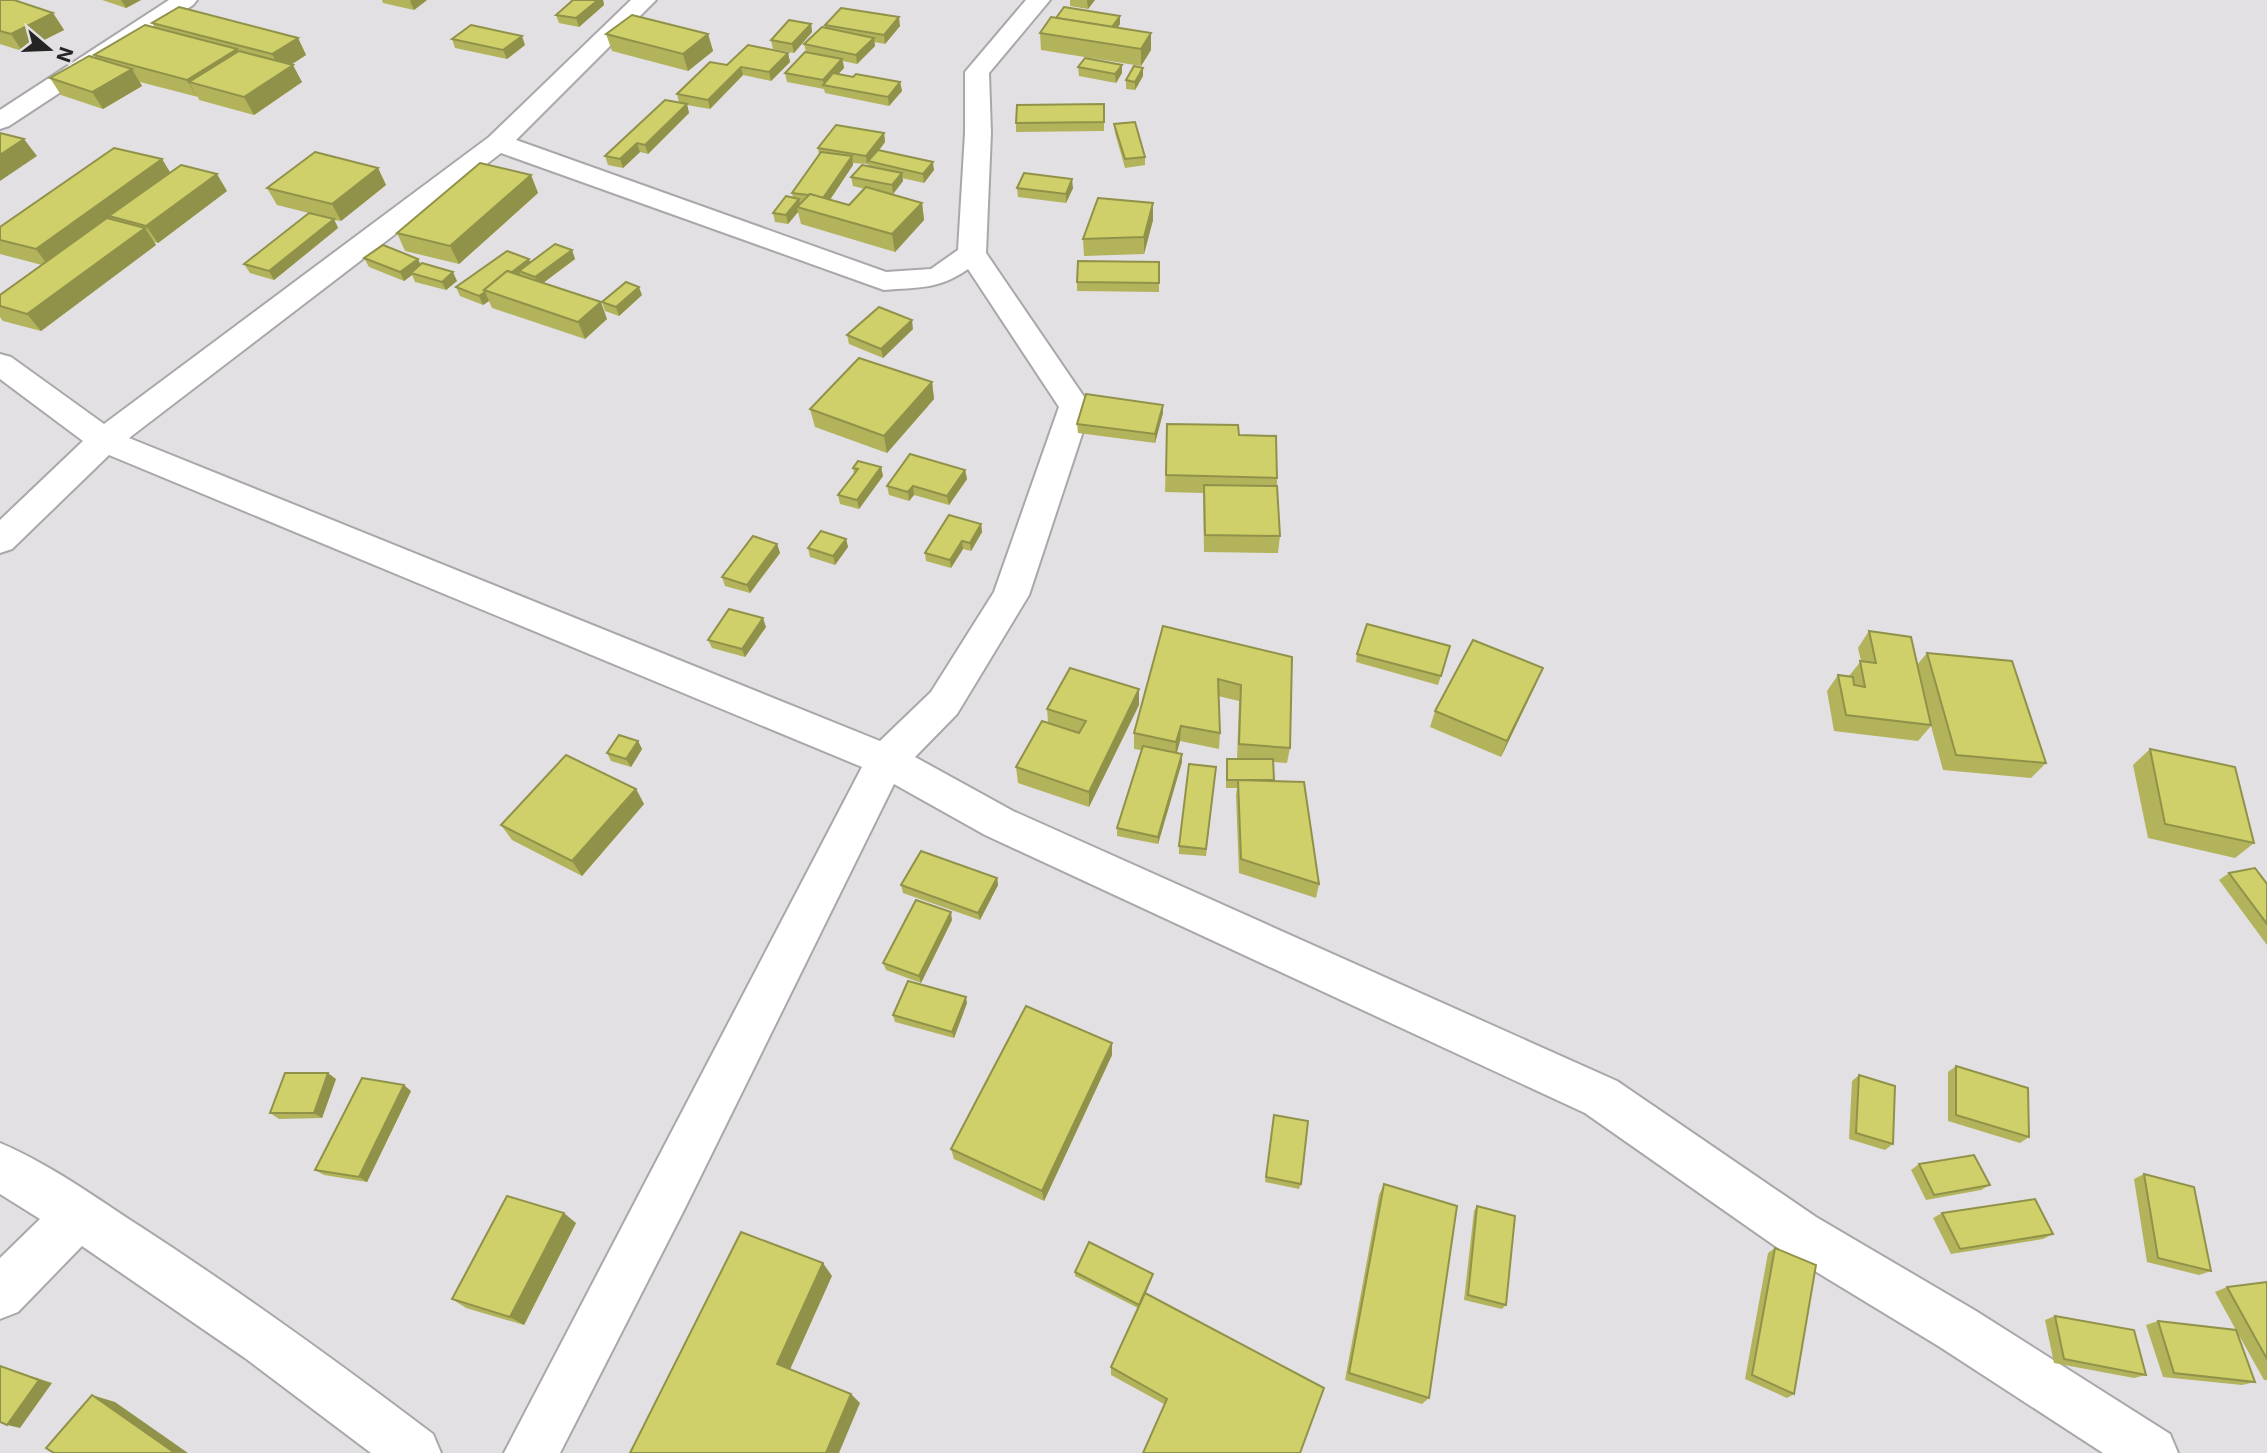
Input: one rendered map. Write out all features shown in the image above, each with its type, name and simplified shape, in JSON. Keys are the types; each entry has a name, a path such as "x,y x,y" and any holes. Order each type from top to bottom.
{"street":[{"path":"0,121 186,0"},
{"path":"0,540 104,440 498,143 644,0"},
{"path":"531,1453 667,1193 886,760 944,703 1011,595 1075,407 972,253 978,72 1038,0"},
{"path":"498,143 884,281 938,276 972,253"},
{"path":"0,363 104,440 886,760 999,823 1601,1097 1799,1234 1958,1329 2151,1453"},
{"path":"0,1167 79,1214 323,1381 414,1453"},
{"path":"0,1294 79,1214"}],"building":[{"path":"0,0 14,0 53,13 11,34 0,31"},
{"path":"573,0 598,0 576,18 556,15"},
{"path":"179,7 298,38 272,54 152,23"},
{"path":"1064,7 1120,16 1112,27 1056,18"},
{"path":"841,8 899,17 884,35 825,25"},
{"path":"632,15 708,34 683,54 606,34"},
{"path":"1051,17 1151,33 1141,49 1040,33"},
{"path":"789,20 811,24 792,44 771,40"},
{"path":"145,25 237,49 187,80 94,55"},
{"path":"471,25 522,36 503,50 452,39"},
{"path":"822,27 874,38 856,55 804,44"},
{"path":"748,45 788,53 769,72 741,67 708,100 677,94 710,62 727,65"},
{"path":"239,51 293,65 244,97 189,82"},
{"path":"805,52 842,59 823,80 785,73"},
{"path":"89,56 132,69 92,92 50,78"},
{"path":"1085,58 1122,65 1115,74 1078,67"},
{"path":"1134,66 1143,68 1135,82 1126,80"},
{"path":"833,73 900,82 888,97 823,85"},
{"path":"665,100 687,104 645,145 637,143 620,159 605,156"},
{"path":"1104,104 1104,122 1016,123 1017,105"},
{"path":"1135,122 1145,157 1125,159 1114,124"},
{"path":"836,125 884,133 866,156 818,148"},
{"path":"0,133 24,139 0,155"},
{"path":"114,148 162,159 36,249 0,240 0,227"},
{"path":"878,150 933,162 923,174 868,161"},
{"path":"315,152 378,168 332,204 267,188"},
{"path":"821,152 852,156 823,198 792,193"},
{"path":"480,163 531,175 450,246 397,233"},
{"path":"181,165 217,174 146,226 109,216"},
{"path":"862,165 902,173 892,185 851,177"},
{"path":"1024,173 1072,179 1066,194 1017,188"},
{"path":"866,187 922,203 892,234 797,207 810,194 849,205"},
{"path":"786,196 799,199 786,215 773,213"},
{"path":"1098,198 1153,203 1144,237 1083,239"},
{"path":"309,213 334,219 269,271 244,264"},
{"path":"107,218 145,228 27,314 0,306 0,295"},
{"path":"555,244 572,250 535,277 519,271"},
{"path":"383,245 418,259 400,272 364,258"},
{"path":"507,251 529,259 512,272 507,271 479,296 456,287"},
{"path":"1078,261 1159,262 1159,283 1077,282"},
{"path":"422,263 453,272 442,282 411,273"},
{"path":"507,271 601,302 578,322 484,290"},
{"path":"626,282 639,287 616,307 602,302"},
{"path":"879,307 912,320 881,349 847,335"},
{"path":"859,358 932,382 884,436 810,409"},
{"path":"1086,394 1163,405 1155,434 1077,424"},
{"path":"1167,424 1238,425 1239,435 1276,436 1277,478 1166,475"},
{"path":"910,454 965,470 947,496 913,486 908,492 887,486"},
{"path":"858,461 881,467 857,500 838,495 858,469 853,468"},
{"path":"1204,485 1277,486 1280,536 1205,535"},
{"path":"949,515 981,524 970,543 962,541 950,560 925,553"},
{"path":"821,531 846,539 833,556 808,548"},
{"path":"753,536 777,544 747,585 722,577"},
{"path":"729,609 763,618 742,649 708,640"},
{"path":"1367,624 1450,646 1441,676 1357,654"},
{"path":"1163,626 1292,657 1290,748 1239,744 1241,685 1218,679 1220,733 1181,726 1176,742 1134,733"},
{"path":"1869,631 1911,637 1931,725 1846,715 1838,675 1853,677 1854,685 1865,687 1860,661 1876,663"},
{"path":"1473,640 1543,668 1507,741 1435,711"},
{"path":"1927,653 2012,661 2046,763 1956,755"},
{"path":"1070,668 1139,689 1089,792 1016,767 1042,721 1079,733 1086,721 1047,709"},
{"path":"619,735 638,741 626,759 607,753"},
{"path":"1143,746 1182,754 1158,837 1117,828"},
{"path":"2150,749 2235,767 2254,843 2165,824"},
{"path":"566,755 636,789 572,861 501,825"},
{"path":"1227,759 1273,759 1274,780 1227,780"},
{"path":"1189,764 1216,767 1206,849 1179,846"},
{"path":"1238,780 1304,782 1319,884 1241,859"},
{"path":"921,851 997,878 978,913 901,885"},
{"path":"2255,868 2267,884 2267,924 2229,873"},
{"path":"916,900 951,912 919,976 883,963"},
{"path":"908,981 966,997 952,1032 893,1015"},
{"path":"1026,1006 1112,1043 1042,1191 951,1149"},
{"path":"1956,1066 2028,1088 2029,1137 1956,1115"},
{"path":"285,1073 328,1073 314,1113 270,1113"},
{"path":"1859,1075 1895,1086 1893,1144 1856,1133"},
{"path":"362,1078 404,1085 359,1177 315,1170"},
{"path":"1274,1115 1308,1121 1301,1184 1266,1177"},
{"path":"1974,1155 1990,1185 1934,1195 1919,1164"},
{"path":"2144,1174 2194,1187 2211,1271 2158,1258"},
{"path":"1384,1184 1457,1206 1429,1398 1349,1373"},
{"path":"507,1196 564,1213 510,1317 452,1299"},
{"path":"2035,1199 2053,1234 1960,1249 1942,1213"},
{"path":"1477,1206 1515,1216 1506,1305 1468,1295"},
{"path":"741,1232 823,1263 777,1364 851,1394 826,1453 630,1453"},
{"path":"1089,1242 1153,1274 1139,1305 1075,1272"},
{"path":"1775,1248 1816,1265 1794,1394 1752,1375"},
{"path":"2267,1282 2267,1359 2227,1287"},
{"path":"1145,1293 1324,1388 1300,1453 1143,1453 1167,1399 1111,1367"},
{"path":"2055,1316 2134,1330 2146,1375 2064,1359"},
{"path":"2158,1321 2236,1330 2255,1382 2174,1373"},
{"path":"0,1366 39,1380 7,1425 0,1422"},
{"path":"92,1395 175,1453 54,1453 46,1448"}]}
